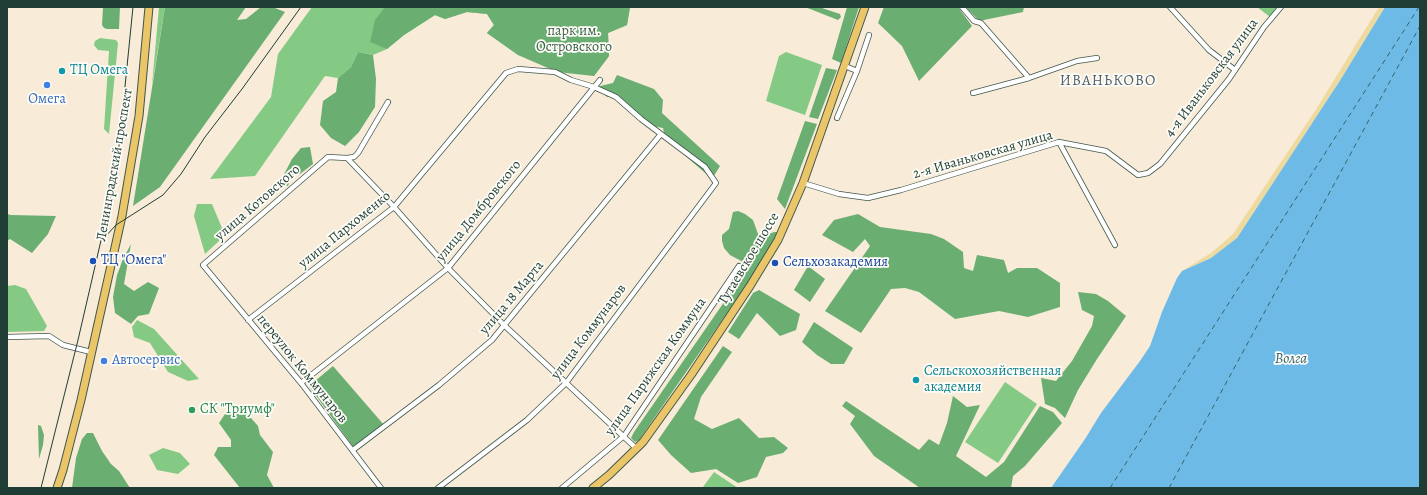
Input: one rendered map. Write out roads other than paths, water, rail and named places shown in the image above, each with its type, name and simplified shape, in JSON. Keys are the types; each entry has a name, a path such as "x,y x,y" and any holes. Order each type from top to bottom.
{"main road":[{"name":"Ленинградский проспект","path":"57,488 81,400 121,219 138,124 149,7"},
{"name":"Тутаевское шоссе","path":"593,488 637,449 691,375 763,266 778,240 803,183 865,7"}],"street":[{"path":"962,7 974,21 981,23 1029,78"},
{"path":"1170,7 1209,50 1235,70"},
{"name":"4-я Иваньковская улица","path":"1160,164 1235,70 1264,27 1281,7"},
{"path":"837,118 857,71 869,35"},
{"path":"973,93 1029,78 1077,61 1097,58"},
{"path":"844,66 857,71"},
{"name":"улица Пархоменко","path":"248,320 394,208 506,73 518,69 555,72 571,80 594,86"},
{"name":"улица Домбровского","path":"300,383 448,268 600,80"},
{"path":"594,86 616,97 661,134"},
{"path":"348,158 354,157 358,153 388,102"},
{"name":"улица Коммунаров","path":"438,488 527,420 566,383 716,183 705,167 661,134"},
{"name":"улица 18 Марта","path":"353,450 439,385 492,340 661,134"},
{"path":"1059,142 1115,245"},
{"name":"2-я Иваньковская улица","path":"803,183 839,194 868,198 901,190 1059,142 1106,151 1138,175 1148,173 1160,164"},
{"name":"улица Котовского","path":"203,265 328,157 348,158"},
{"path":"348,158 448,268 505,326 637,449"},
{"name":"переулок Коммунаров","path":"203,265 300,383 381,488"},
{"name":"улица Парижская Коммуна","path":"562,488 624,436 740,266"},
{"path":"7,337 49,336 64,345 91,352"}],"water":[{"name":"Волга","path":"1385,7 1420,7 1420,488 1051,488 1101,413 1150,346 1162,312 1177,278 1182,271 1211,258 1237,238 1341,79"}],"tram line":[{"path":"41,488 78,340 108,210 118,156 133,7"},
{"path":"103,239 116,225 163,195 181,174 205,137 242,89 301,7"}],"place":[{"name":"ТЦ Омега","path":"62,71"},
{"name":"Омега","path":"47,85"},
{"name":"ТЦ \"Омега\"","path":"93,261"},
{"name":"Сельхозакадемия","path":"775,263"},
{"name":"Автосервис","path":"104,361"},
{"name":"Сельскохозяйственная академия","path":"916,380"},
{"name":"СК \"Триумф\"","path":"192,410"}],"district":[{"name":"ИВАНЬКОВО","path":"1108,81"}],"park label":[{"name":"парк им. Островского","path":"574,40"}]}
